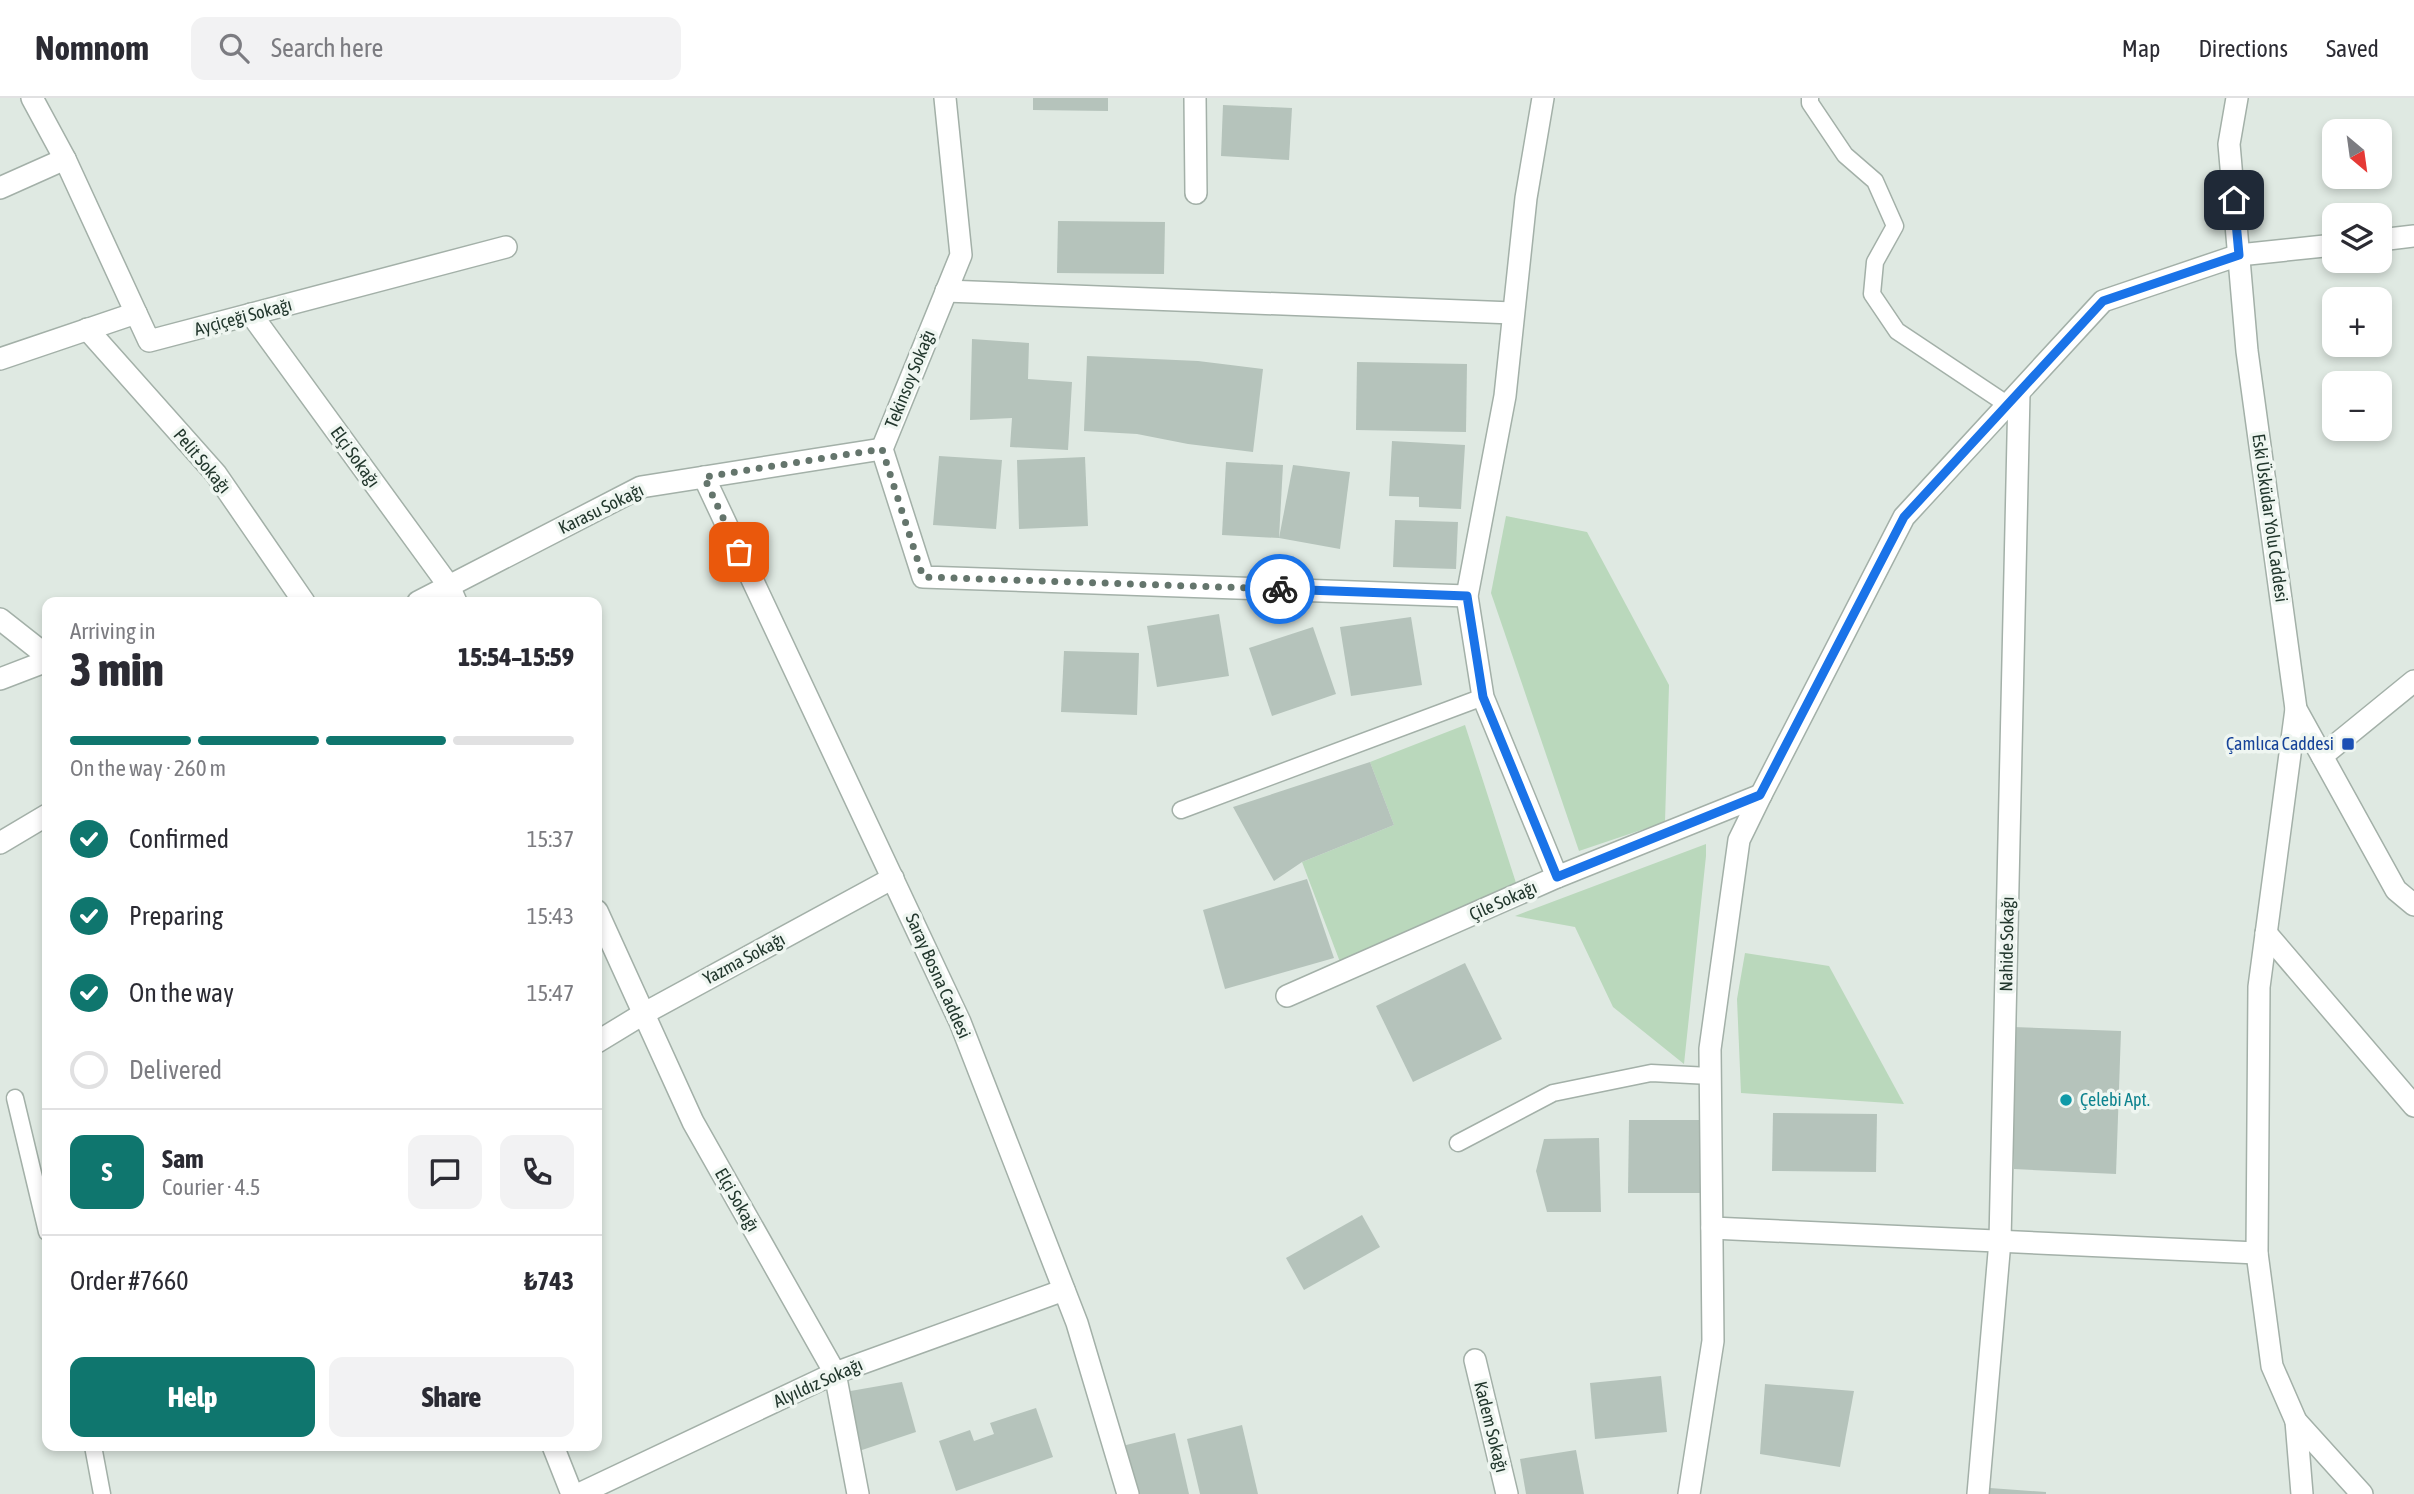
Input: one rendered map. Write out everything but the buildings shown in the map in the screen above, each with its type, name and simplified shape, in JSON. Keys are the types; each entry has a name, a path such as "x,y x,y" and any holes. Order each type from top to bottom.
{"street":[{"path":"0,359 136,313 65,159 32,98"},
{"name":"Tekinsoy Sokağı","path":"945,98 961,255 882,449 923,577 1467,596"},
{"path":"1195,98 1196,193"},
{"path":"1543,98 1526,198 1505,396 1467,596 1483,697 1557,877"},
{"name":"Eski Üsküdar Yolu Caddesi","path":"2237,98 2229,144 2247,351 2296,709 2396,890 2410,896"},
{"path":"0,188 65,159"},
{"path":"2392,239 2414,236"},
{"path":"1689,1494 1713,1341 1710,1049 1739,840 1760,795 1904,517 2103,301 2239,255 2322,246"},
{"name":"Ayçiçeği Sokağı","path":"136,313 149,341 506,247"},
{"path":"946,291 1513,313"},
{"name":"Elçi Sokağı","path":"251,314 453,594"},
{"name":"Pelit Sokağı","path":"87,330 216,474 301,597"},
{"name":"Nahide Sokağı","path":"1978,1494 2000,1241 2013,399"},
{"name":"Karasu Sokağı","path":"453,594 640,487 882,449"},
{"name":"Saray Bosna Caddesi","path":"704,477 960,1023 1077,1323 1128,1494"},
{"path":"0,619 42,652"},
{"path":"0,680 42,663"},
{"path":"2322,756 2414,681"},
{"path":"2296,709 2259,987 2257,1253 2272,1366 2296,1421 2362,1494"},
{"name":"Çile Sokağı","path":"1287,996 1557,877 1760,795"},
{"path":"0,843 42,818"},
{"name":"Yazma Sokağı","path":"602,1039 893,878"},
{"name":"Elçi Sokağı","path":"602,922 693,1122 835,1373 858,1494"},
{"path":"2266,933 2414,1106"},
{"path":"1712,1228 2257,1253"},
{"name":"Alyıldız Sokağı","path":"579,1494 835,1373 1064,1290"},
{"name":"Kadem Sokağı","path":"1475,1360 1507,1494"},
{"path":"2296,1421 2302,1494"},
{"path":"555,1451 572,1494"}],"lane":[{"path":"1810,98 1810,103 1845,155 1875,181 1895,226 1875,262 1872,294 1897,331 2013,399"},
{"path":"1181,810 1483,697"},
{"path":"1458,1143 1553,1093 1651,1073 1710,1076"},
{"path":"15,1098 42,1211"},
{"path":"94,1451 102,1494"}],"green space":[{"path":"1506,516 1587,532 1669,685 1665,822 1579,851 1491,593"},
{"path":"1465,725 1518,889 1340,962 1302,862 1394,825 1370,762"},
{"path":"1706,844 1684,1064 1613,1007 1575,927 1515,916"},
{"path":"1745,953 1829,966 1904,1104 1741,1093 1737,999"}],"way so far":[{"path":"739,552 704,477 882,449 923,577 1280,589"}],"place":[{"name":"Çamlıca Caddesi","path":"2348,744"},
{"name":"Çelebi Apt.","path":"2066,1100"}],"route":[{"path":"1280,589 1467,596 1483,697 1557,877 1760,795 1904,517 2103,301 2239,255 2234,200"}]}
